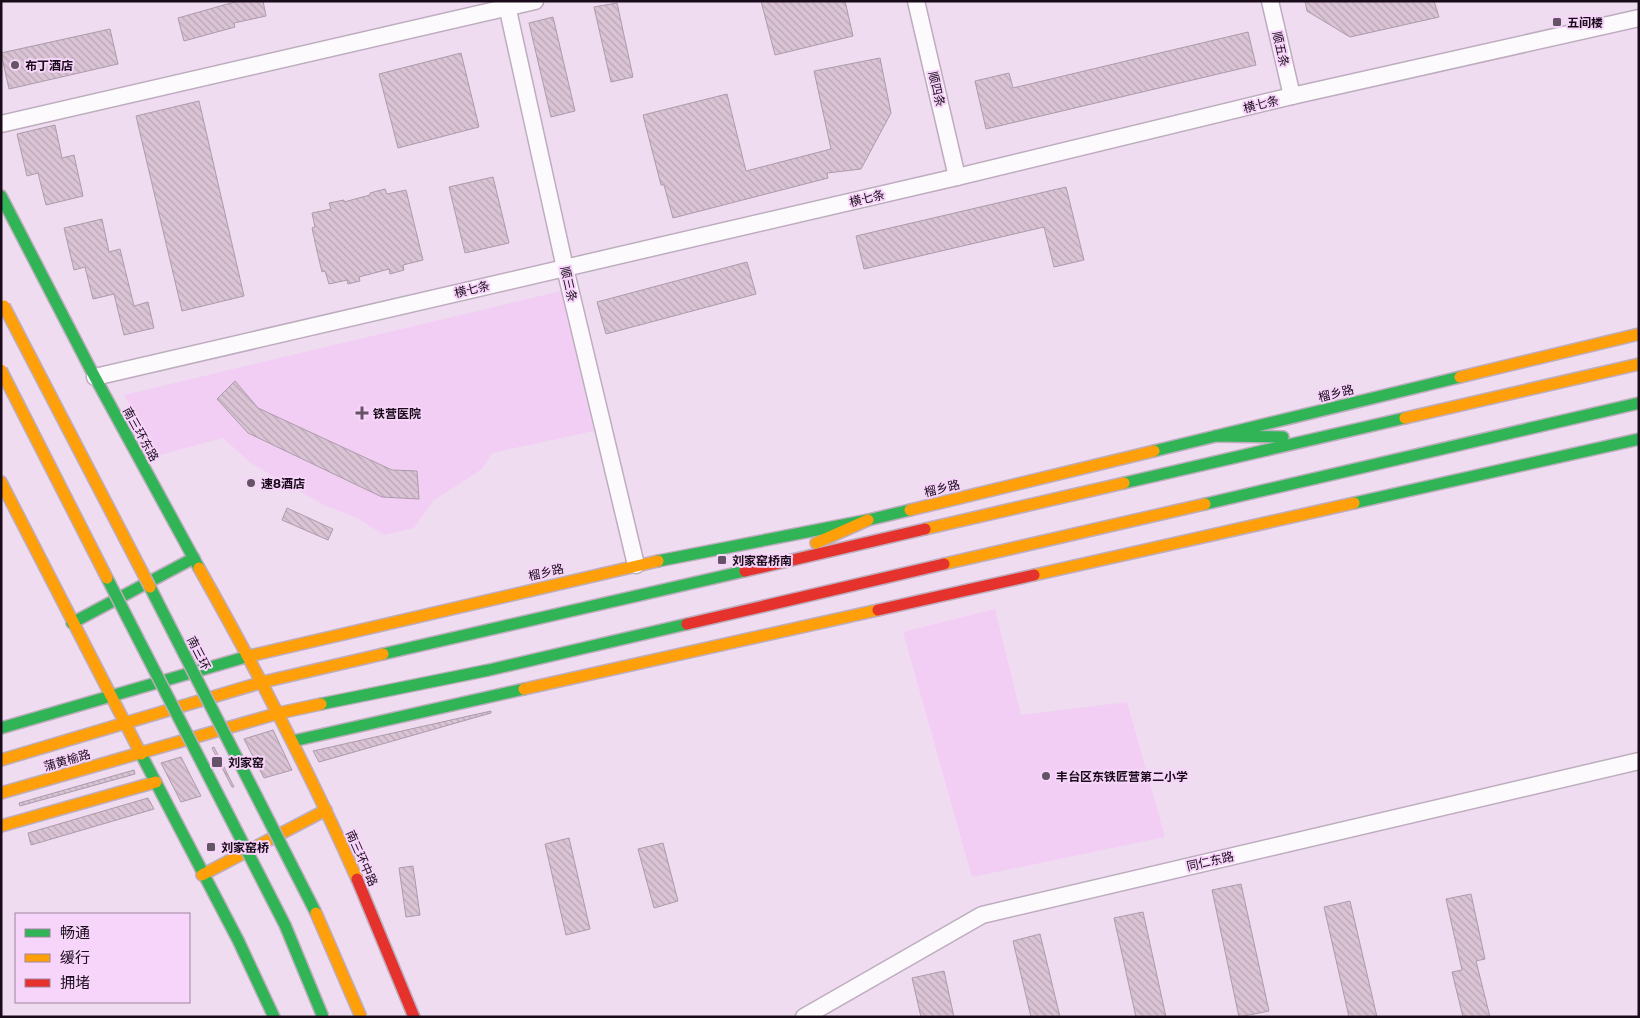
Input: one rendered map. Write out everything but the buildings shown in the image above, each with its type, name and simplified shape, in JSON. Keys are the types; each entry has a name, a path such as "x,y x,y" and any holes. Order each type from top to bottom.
{"main road":[{"name":"南三环东路","path":"1,196 95,377 249,656 278,713"},
{"name":"南三环","path":"4,306 316,914 361,1017"},
{"name":"榴乡路","path":"1,728 249,656 636,566 868,520 1639,334"},
{"path":"263,682 1639,364"},
{"path":"1,370 285,925 323,1017"},
{"path":"278,713 489,670 1639,403"},
{"path":"1216,436 1324,438"},
{"path":"293,741 1639,438"},
{"path":"1,482 110,697 238,940 274,1017"},
{"path":"766,566 868,520"},
{"path":"72,622 194,558"},
{"name":"蒲黄榆路","path":"1,760 263,682"},
{"name":"南三环中路","path":"278,713 326,810 393,963 414,1017"},
{"name":"蒲黄榆路","path":"1,793 278,713"},
{"path":"1,826 156,782"},
{"path":"202,874 326,810"}],"street":[{"path":"1,124 507,5 535,1"},
{"name":"顺四条","path":"916,1 958,177"},
{"name":"顺五条","path":"1270,1 1292,96"},
{"name":"顺三条","path":"507,5 565,268 636,566"},
{"name":"横七条","path":"95,377 958,177 1292,96 1639,18"},
{"name":"同仁东路","path":"804,1017 982,914 1639,761"}],"shaded area":[{"name":"铁营医院","path":"561,291 594,431 492,453 482,469 433,501 414,528 384,535 357,518 326,506 251,463 223,438 160,455 124,395"},
{"name":"丰台区东铁匠营第二小学","path":"995,609 1021,715 1127,702 1165,837 972,877 903,632"}],"traffic: fast":[{"path":"1,196 91,370 199,568"},
{"path":"1154,451 1460,377"},
{"path":"1205,504 1639,403"},
{"path":"1124,483 1405,418"},
{"path":"1216,436 1283,437"},
{"path":"1354,503 1639,439"},
{"path":"658,561 910,510"},
{"path":"72,623 194,558"},
{"path":"383,654 745,571"},
{"path":"107,578 285,925 323,1017"},
{"path":"150,587 316,913"},
{"path":"321,704 489,670 687,624"},
{"path":"1,728 249,656"},
{"path":"293,741 524,689"},
{"path":"141,754 238,940 274,1017"}],"traffic: slow":[{"path":"4,306 150,587"},
{"path":"1460,377 1639,334"},
{"path":"1405,418 1639,364"},
{"path":"1,370 107,578"},
{"path":"910,510 1154,451"},
{"path":"1,482 141,754"},
{"path":"925,529 1124,483"},
{"path":"1034,575 1354,503"},
{"path":"944,564 1205,504"},
{"path":"816,543 868,520"},
{"path":"249,656 658,561"},
{"path":"199,568 282,721 357,879"},
{"path":"524,689 878,610"},
{"path":"1,760 263,682 383,654"},
{"path":"1,793 279,713 321,704"},
{"path":"1,826 156,782"},
{"path":"202,875 326,810"},
{"path":"316,913 361,1017"}],"traffic: jam":[{"path":"745,571 925,529"},
{"path":"687,624 944,564"},
{"path":"878,610 1034,575"},
{"path":"357,879 414,1017"}],"place":[{"name":"五间楼","path":"1557,22"},
{"name":"布丁酒店","path":"15,65"},
{"name":"铁营医院","path":"362,413"},
{"name":"速8酒店","path":"251,483"},
{"name":"刘家窑桥南","path":"722,560"},
{"name":"刘家窑","path":"217,762"},
{"name":"丰台区东铁匠营第二小学","path":"1046,776"},
{"name":"刘家窑桥","path":"211,847"}]}
